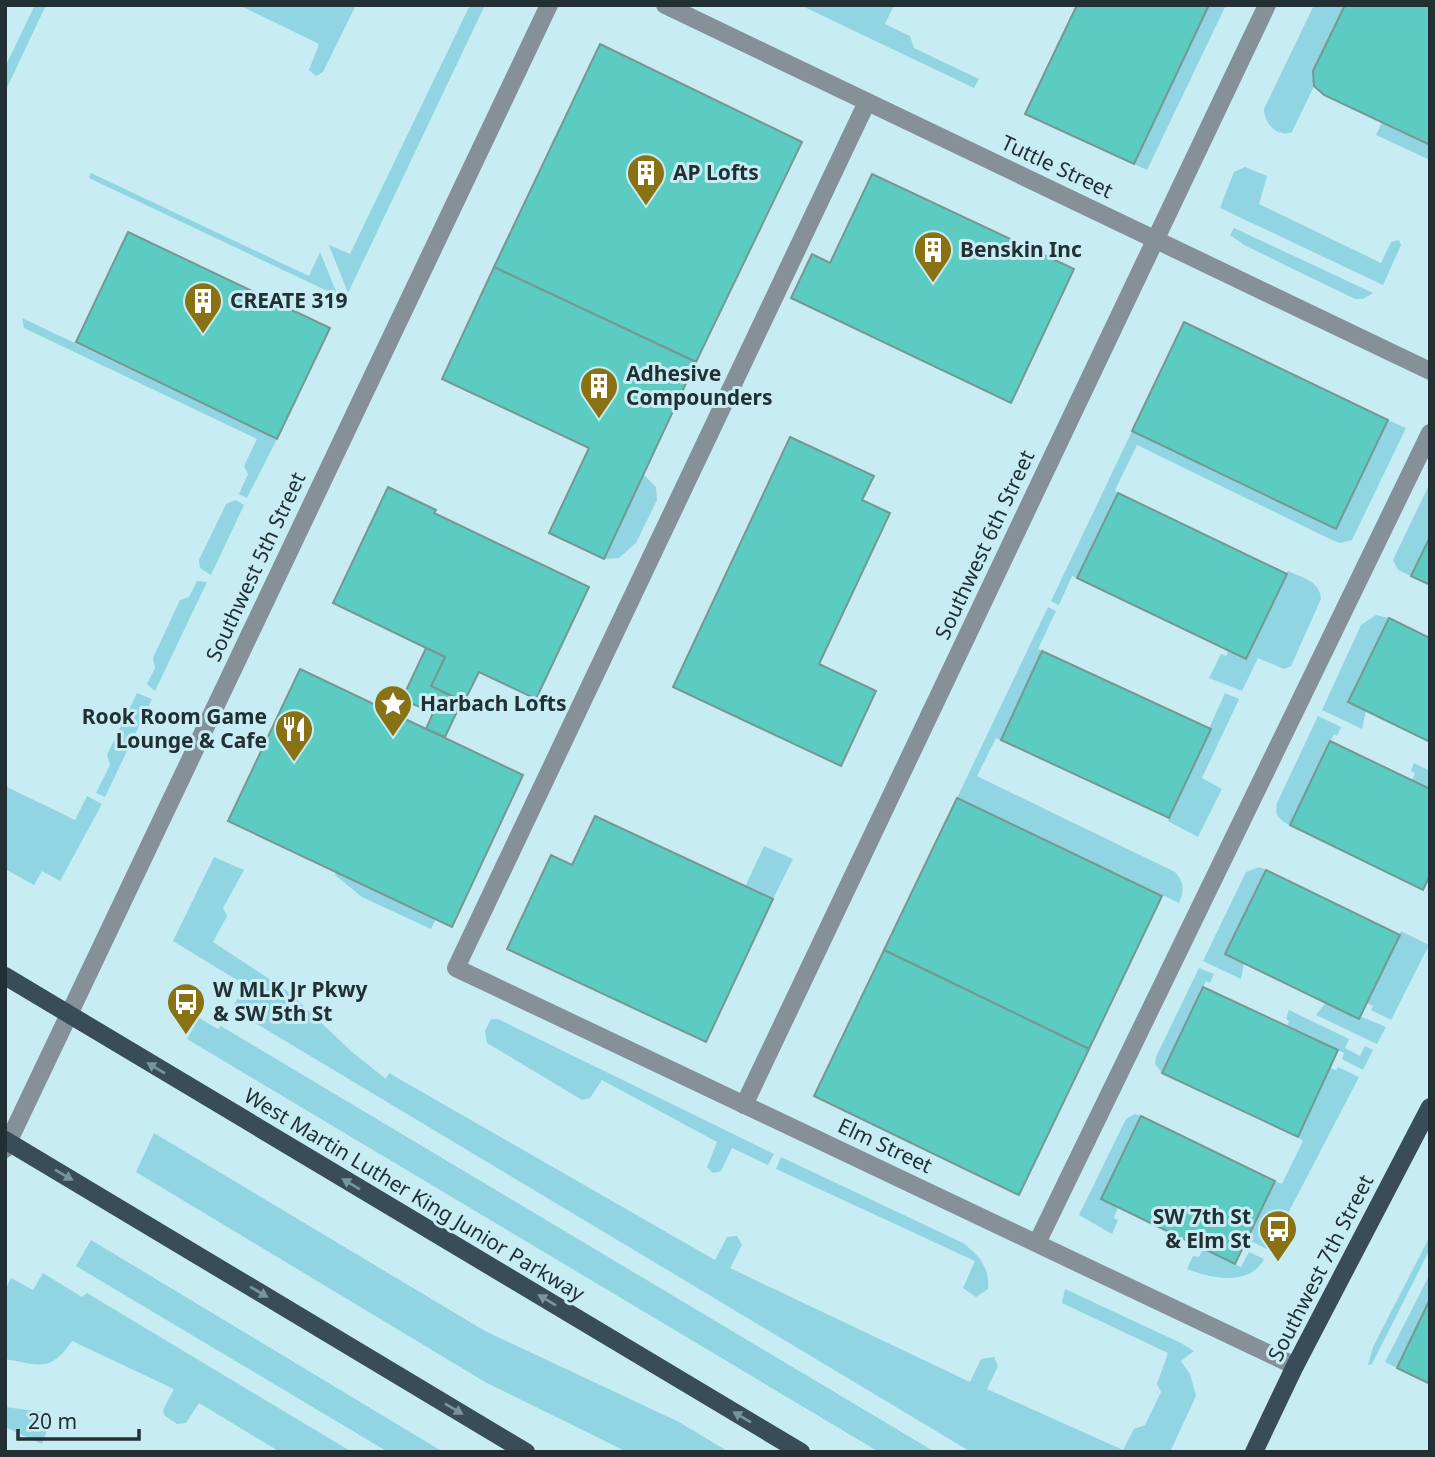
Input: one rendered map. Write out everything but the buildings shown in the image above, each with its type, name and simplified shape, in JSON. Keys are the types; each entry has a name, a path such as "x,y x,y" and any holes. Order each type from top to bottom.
{"main road":[{"name":"West Martin Luther King Junior Parkway","path":"5,976 801,1452"},
{"name":"Southwest 7th Street","path":"1254,1452 1295,1366 1430,1107"},
{"path":"6,1143 526,1452"}],"street":[{"name":"Southwest 5th Street","path":"6,1143 549,5"},
{"name":"Tuttle Street","path":"665,5 1430,371"},
{"name":"Southwest 6th Street","path":"744,1105 1267,5"},
{"name":"Elm Street","path":"867,102 456,968 1295,1366"},
{"path":"1037,1242 1430,433"}],"shaded area":[{"path":"35,5 46,5 5,92 5,67"},
{"path":"239,5 356,5 323,72 316,76 309,70 319,44"},
{"path":"470,5 485,5 348,293 329,245 350,254"},
{"path":"800,5 894,5 885,24 910,36 914,48 979,79 974,88"},
{"path":"1209,5 1226,5 1147,170 1134,164"},
{"path":"1314,5 1345,5 1313,71 1314,86 1292,132 1282,133 1266,120 1264,109"},
{"path":"1382,122 1430,145 1430,160 1376,135"},
{"path":"1245,167 1267,176 1259,204 1381,263 1391,242 1399,240 1401,245 1383,285 1220,208 1234,172"},
{"path":"91,173 309,276 320,252 338,296 89,178"},
{"path":"1234,228 1373,293 1363,299 1355,299 1244,245 1230,235"},
{"path":"22,318 277,439 247,498 239,494 248,474 244,466 257,439 24,328"},
{"path":"1388,420 1406,428 1352,540 1340,543 1137,445 1115,490 1118,493 1077,578 1072,576 1059,605 1051,601 1132,431 1336,529"},
{"path":"643,474 656,487 657,500 636,543 619,558 604,559"},
{"path":"1430,483 1430,537 1411,576 1398,570 1393,560"},
{"path":"236,500 244,505 211,575 200,568 199,560 226,504"},
{"path":"1288,571 1314,584 1321,599 1291,666 1284,669 1258,658 1242,691 1209,678 1221,654 1226,656 1228,651 1246,658"},
{"path":"197,581 207,582 155,691 147,684 155,668 153,658 180,600 189,597"},
{"path":"1048,607 1056,611 1038,649 1042,651 1001,740 996,738 977,776 1175,872 1183,887 1179,903 957,798"},
{"path":"1376,615 1389,618 1348,702 1366,711 1362,729 1322,710 1361,625"},
{"path":"137,693 152,699 105,797 96,793 110,765 107,755"},
{"path":"1225,693 1239,699 1202,778 1222,789 1198,837 1168,821"},
{"path":"1318,716 1341,727 1337,736 1334,734 1290,825 1278,817 1277,803"},
{"path":"1414,763 1430,771 1430,789 1412,781"},
{"path":"5,786 75,820 87,796 102,804 60,881 42,871 34,885 5,869"},
{"path":"764,846 793,859 773,899 745,887"},
{"path":"214,857 244,870 223,908 227,916 213,942 289,992 352,1052 386,1079 389,1073 715,1260 727,1237 737,1236 742,1245 730,1268 970,1382 981,1359 994,1357 998,1366 987,1389 1123,1450 1134,1429 1145,1425 1161,1392 1157,1384 1168,1353 1062,1303 1065,1289 1194,1351 1181,1361 1190,1374 1196,1396 1170,1452 971,1452 232,1009 245,985 173,941"},
{"path":"1259,867 1266,870 1225,953 1244,963 1241,979 1203,961 1246,872"},
{"path":"336,871 436,919 431,929 362,897 335,875"},
{"path":"1401,931 1429,945 1391,1020 1371,1010 1373,1006 1367,1003"},
{"path":"1199,968 1214,974 1210,983 1206,981 1162,1073 1155,1064 1156,1057"},
{"path":"1326,1002 1386,1027 1377,1044 1316,1015"},
{"path":"1289,1010 1349,1039 1345,1048 1360,1056 1365,1046 1373,1050 1363,1070 1342,1059 1344,1053 1287,1026"},
{"path":"199,1018 218,1029 221,1026 935,1452 879,1452 187,1039"},
{"path":"491,1019 498,1019 774,1154 768,1165 732,1148 721,1171 713,1173 707,1167 717,1142 602,1080 590,1098 582,1100 487,1043 485,1031"},
{"path":"1338,1067 1359,1077 1269,1250 1247,1239 1275,1181 1282,1184 1303,1141 1298,1137 1330,1068 1336,1070"},
{"path":"1135,1114 1141,1116 1102,1199 1118,1207 1114,1218 1118,1220 1112,1234 1079,1215 1126,1119"},
{"path":"154,1133 485,1331 679,1422 729,1452 627,1452 485,1382 136,1172"},
{"path":"781,1157 963,1243 974,1252 985,1268 988,1289 976,1297 963,1288 975,1261 776,1169"},
{"path":"1430,1236 1430,1249 1372,1364 1368,1365 1373,1347"},
{"path":"91,1240 443,1452 388,1452 76,1266"},
{"path":"1203,1249 1241,1267 1249,1252 1264,1259 1258,1268 1239,1277 1217,1277 1187,1269 1193,1256 1199,1257"},
{"path":"43,1273 82,1297 87,1293 352,1452 280,1452 199,1403 186,1423 177,1424 165,1416 163,1410 174,1389 72,1341 57,1358 43,1364 5,1359 5,1290 11,1278 33,1290"},
{"path":"1430,1274 1430,1299 1397,1368 1385,1362"},
{"path":"5,1407 44,1412 48,1424 42,1444 5,1427"}],"place":[{"name":"AP Lofts","path":"646,207"},
{"name":"Benskin Inc","path":"933,284"},
{"name":"CREATE 319","path":"203,335"},
{"name":"Adhesive Compounders","path":"599,420"},
{"name":"Harbach Lofts","path":"393,738"},
{"name":"Rook Room Game Lounge & Cafe","path":"294,763"},
{"name":"W MLK Jr Pkwy & SW 5th St","path":"186,1036"},
{"name":"SW 7th St & Elm St","path":"1278,1263"}]}
